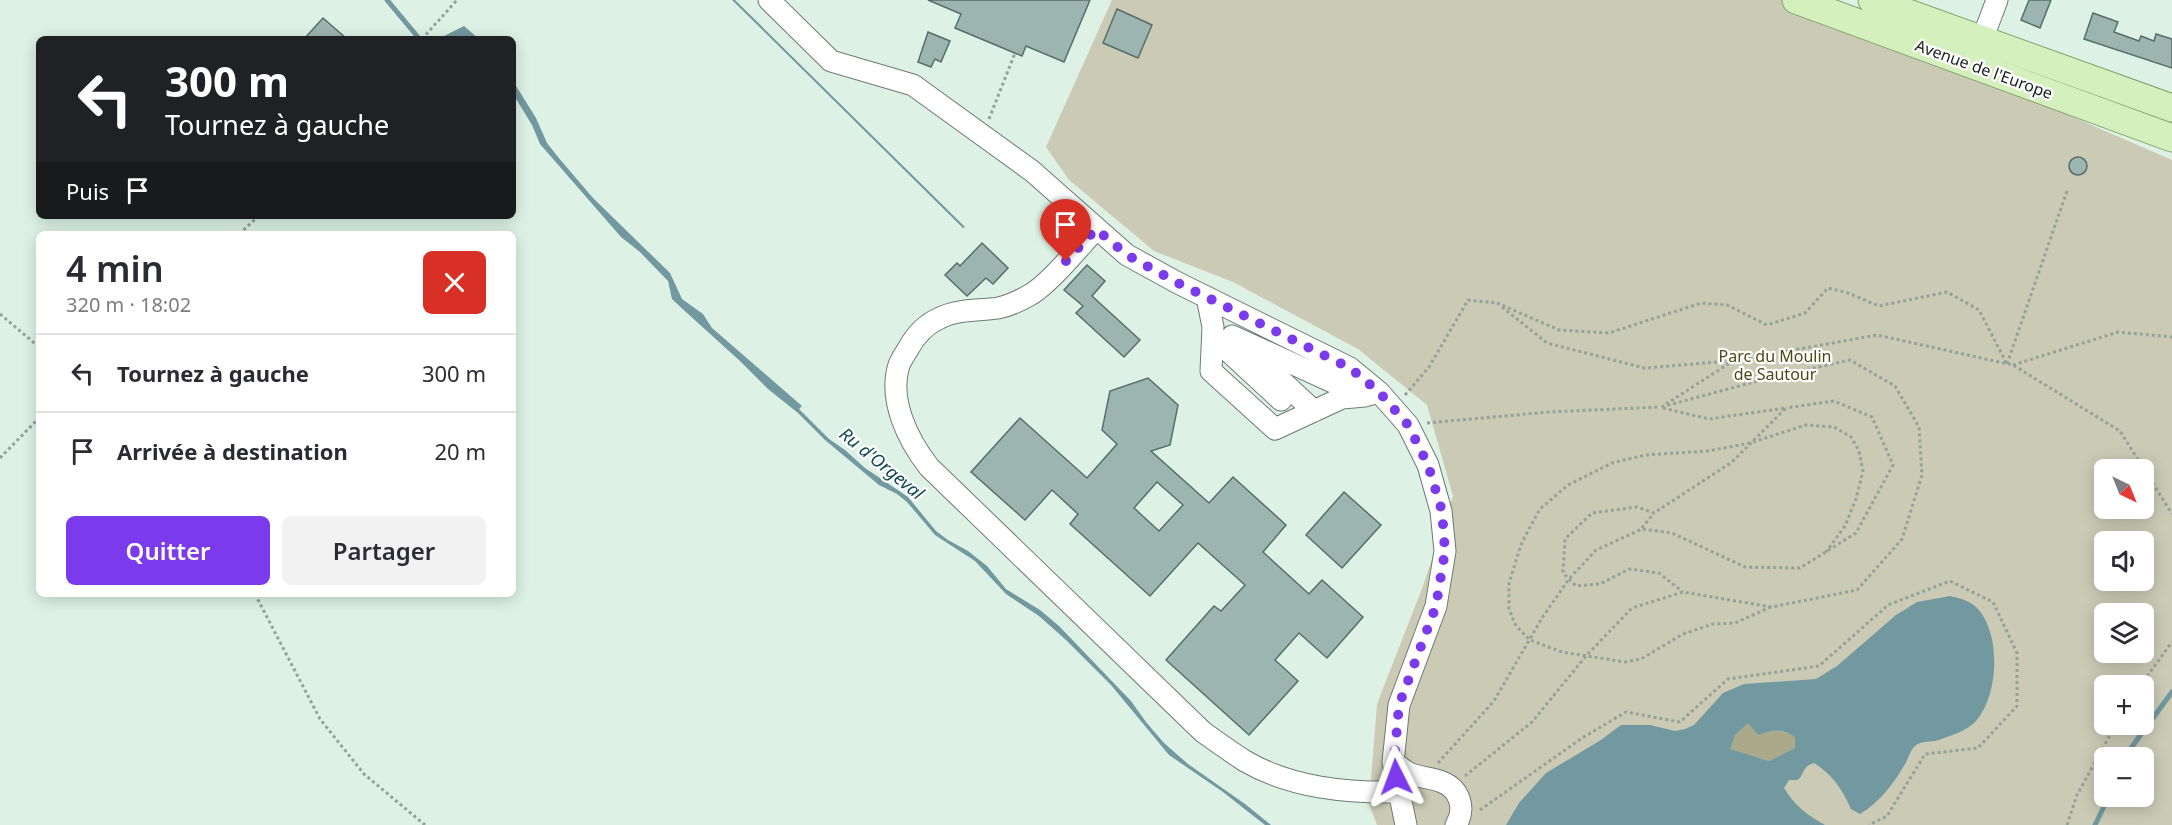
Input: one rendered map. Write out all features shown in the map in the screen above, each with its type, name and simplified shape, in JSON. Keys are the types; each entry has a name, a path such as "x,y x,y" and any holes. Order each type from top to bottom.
{"main road":[{"name":"Avenue de l'Europe","path":"1796,0 2172,138"},
{"name":"Avenue de l'Europe","path":"1872,0 2172,108"}],"street":[{"path":"769,0 831,61 913,85 1032,171 1127,255 1350,368 1379,392 1408,425 1428,465 1442,511 1445,551 1436,606 1399,705 1394,762 1406,825"},
{"path":"1982,40 1997,0"},
{"path":"1096,229 1030,296 1001,308 967,311 941,317 913,339 899,365 897,391 900,411 917,452 929,467 1203,732 1246,762 1282,778 1328,789 1364,793 1399,792"},
{"path":"1207,297 1218,338 1301,417"},
{"path":"1218,338 1336,384 1352,396"},
{"path":"1218,338 1301,417"},
{"path":"1301,417 1342,398 1379,392"},
{"path":"1394,762 1408,773 1440,781 1451,787 1460,801 1461,816 1456,825"}],"path":[{"path":"425,36 458,0"},
{"path":"978,132 989,120 1015,53"},
{"path":"2007,364 2067,191"},
{"path":"242,231 256,219"},
{"path":"1394,408 1429,367 1468,300 1497,303 1559,330 1609,333 1701,303 1726,305 1767,325 1805,313 1828,288 1848,293 1879,306 1947,292 1978,310 2007,364"},
{"path":"1497,303 1547,343 1644,368 1733,361 1877,335 2013,365 2120,431 2172,514"},
{"path":"0,314 36,344"},
{"path":"2013,365 2118,332 2172,337"},
{"path":"1408,425 1549,412 1661,407 1769,378 1850,360 1895,386 1919,427 1922,475 1902,539 1857,590 1772,606 1735,623 1713,624 1683,634 1641,659 1625,662 1562,652 1530,640 1516,626 1509,609 1509,584 1522,542 1540,509 1568,485 1612,463 1645,455 1708,452 1750,443 1806,425 1834,427 1851,437 1858,451 1863,471 1856,499 1845,526 1826,552"},
{"path":"1661,407 1733,361"},
{"path":"1642,529 1672,533 1745,567 1800,568 1856,533 1893,465 1872,417 1834,400 1709,419 1661,407"},
{"path":"1424,778 1494,701 1542,618 1569,579 1596,550 1642,529 1654,513 1732,462 1786,408"},
{"path":"0,458 36,421"},
{"path":"1654,513 1637,507 1592,513 1565,538 1563,573 1576,586 1600,584 1629,569 1659,573 1683,592"},
{"path":"1478,812 1582,738 1626,712 1680,722 1728,679 1819,666 1888,605 1950,581 1993,602 2017,653 2017,706 1978,748 1925,754 1887,816 1869,825"},
{"path":"1451,787 1532,722 1586,656 1632,608 1683,592 1772,606"},
{"path":"257,597 320,719 364,774 425,825"},
{"path":"2148,675 2172,642"},
{"path":"2067,825 2078,795 2110,735"}],"green space":[{"name":"Parc du Moulin de Sautour","path":"1112,0 1803,0 2172,160 2172,825 1377,825 1369,804 1377,704 1423,586 1453,496 1427,405 1358,349 1233,282 1154,251 1069,180 1046,147"},
{"path":"1748,722 1758,735 1777,731 1796,737 1795,748 1769,761 1729,749 1735,735"}],"water":[{"path":"732,0 735,0 965,227 963,228"},
{"path":"464,26 476,36 444,36"},
{"path":"516,86 536,118 547,143 593,198 670,273 682,299 703,314 712,328 802,406 799,409 829,439 865,468 908,497 936,531 968,551 987,566 1006,589 1040,610 1059,626 1131,701 1164,743 1188,764 1271,825 1265,825 1223,792 1169,755 1111,685 1066,640 1039,616 1006,594 975,561 935,535 907,502 879,485 825,440 672,299 668,281 640,252 621,237 540,144 532,125 516,99"},
{"path":"1950,596 1972,604 1984,617 1993,647 1993,680 1989,696 1984,710 1968,728 1946,738 1916,745 1886,792 1860,814 1851,809 1832,778 1814,763 1806,767 1800,778 1789,780 1784,788 1802,810 1825,825 1506,825 1519,803 1546,773 1601,740 1621,725 1650,725 1675,731 1685,729 1694,725 1723,693 1744,684 1816,679 1837,666 1896,615 1917,602","holes":["1748,723 1758,735 1773,731 1785,732 1795,737 1795,748 1769,761 1730,749 1735,735"]}],"building":[{"path":"928,0 1090,0 1064,62 1026,46 1022,56 955,28 961,14"},
{"path":"2029,0 2051,0 2040,28 2021,20"},
{"path":"1117,9 1152,25 1138,58 1103,43"},
{"path":"2093,13 2118,22 2114,32 2139,41 2141,36 2154,41 2156,34 2172,39 2172,68 2084,39"},
{"path":"323,18 344,36 307,36"},
{"path":"928,32 950,41 941,62 935,59 931,67 918,62"},
{"path":"2078,157 2084,160 2087,166 2084,172 2078,175 2072,172 2069,166 2072,160"},
{"path":"982,243 1008,268 993,284 986,278 967,296 945,275 957,263 960,266"},
{"path":"1087,265 1105,281 1092,296 1140,340 1124,357 1076,313 1083,306 1064,290"},
{"path":"1148,378 1178,405 1170,445 1151,451 1209,503 1233,477 1286,525 1263,552 1309,594 1322,580 1363,617 1327,658 1299,633 1275,660 1298,681 1249,735 1166,660 1214,606 1221,611 1245,585 1198,543 1150,596 1070,524 1078,514 1052,490 1025,520 971,472 1020,418 1087,478 1117,444 1102,430 1110,391","holes":["1157,482 1183,505 1159,531 1134,508"]},
{"path":"1344,492 1381,525 1342,568 1306,535"}],"waterway":[{"name":"Ru d'Orgeval","path":"387,0 417,36"},
{"name":"Ru d'Orgeval","path":"2132,747 2172,692"},
{"name":"Ru d'Orgeval","path":"2095,825 2104,807"}],"route":[{"path":"1066,261 1096,229 1127,255 1178,283 1350,368 1379,392 1408,425 1428,465 1442,511 1445,551 1436,606 1399,705 1394,762 1396,777"}]}
